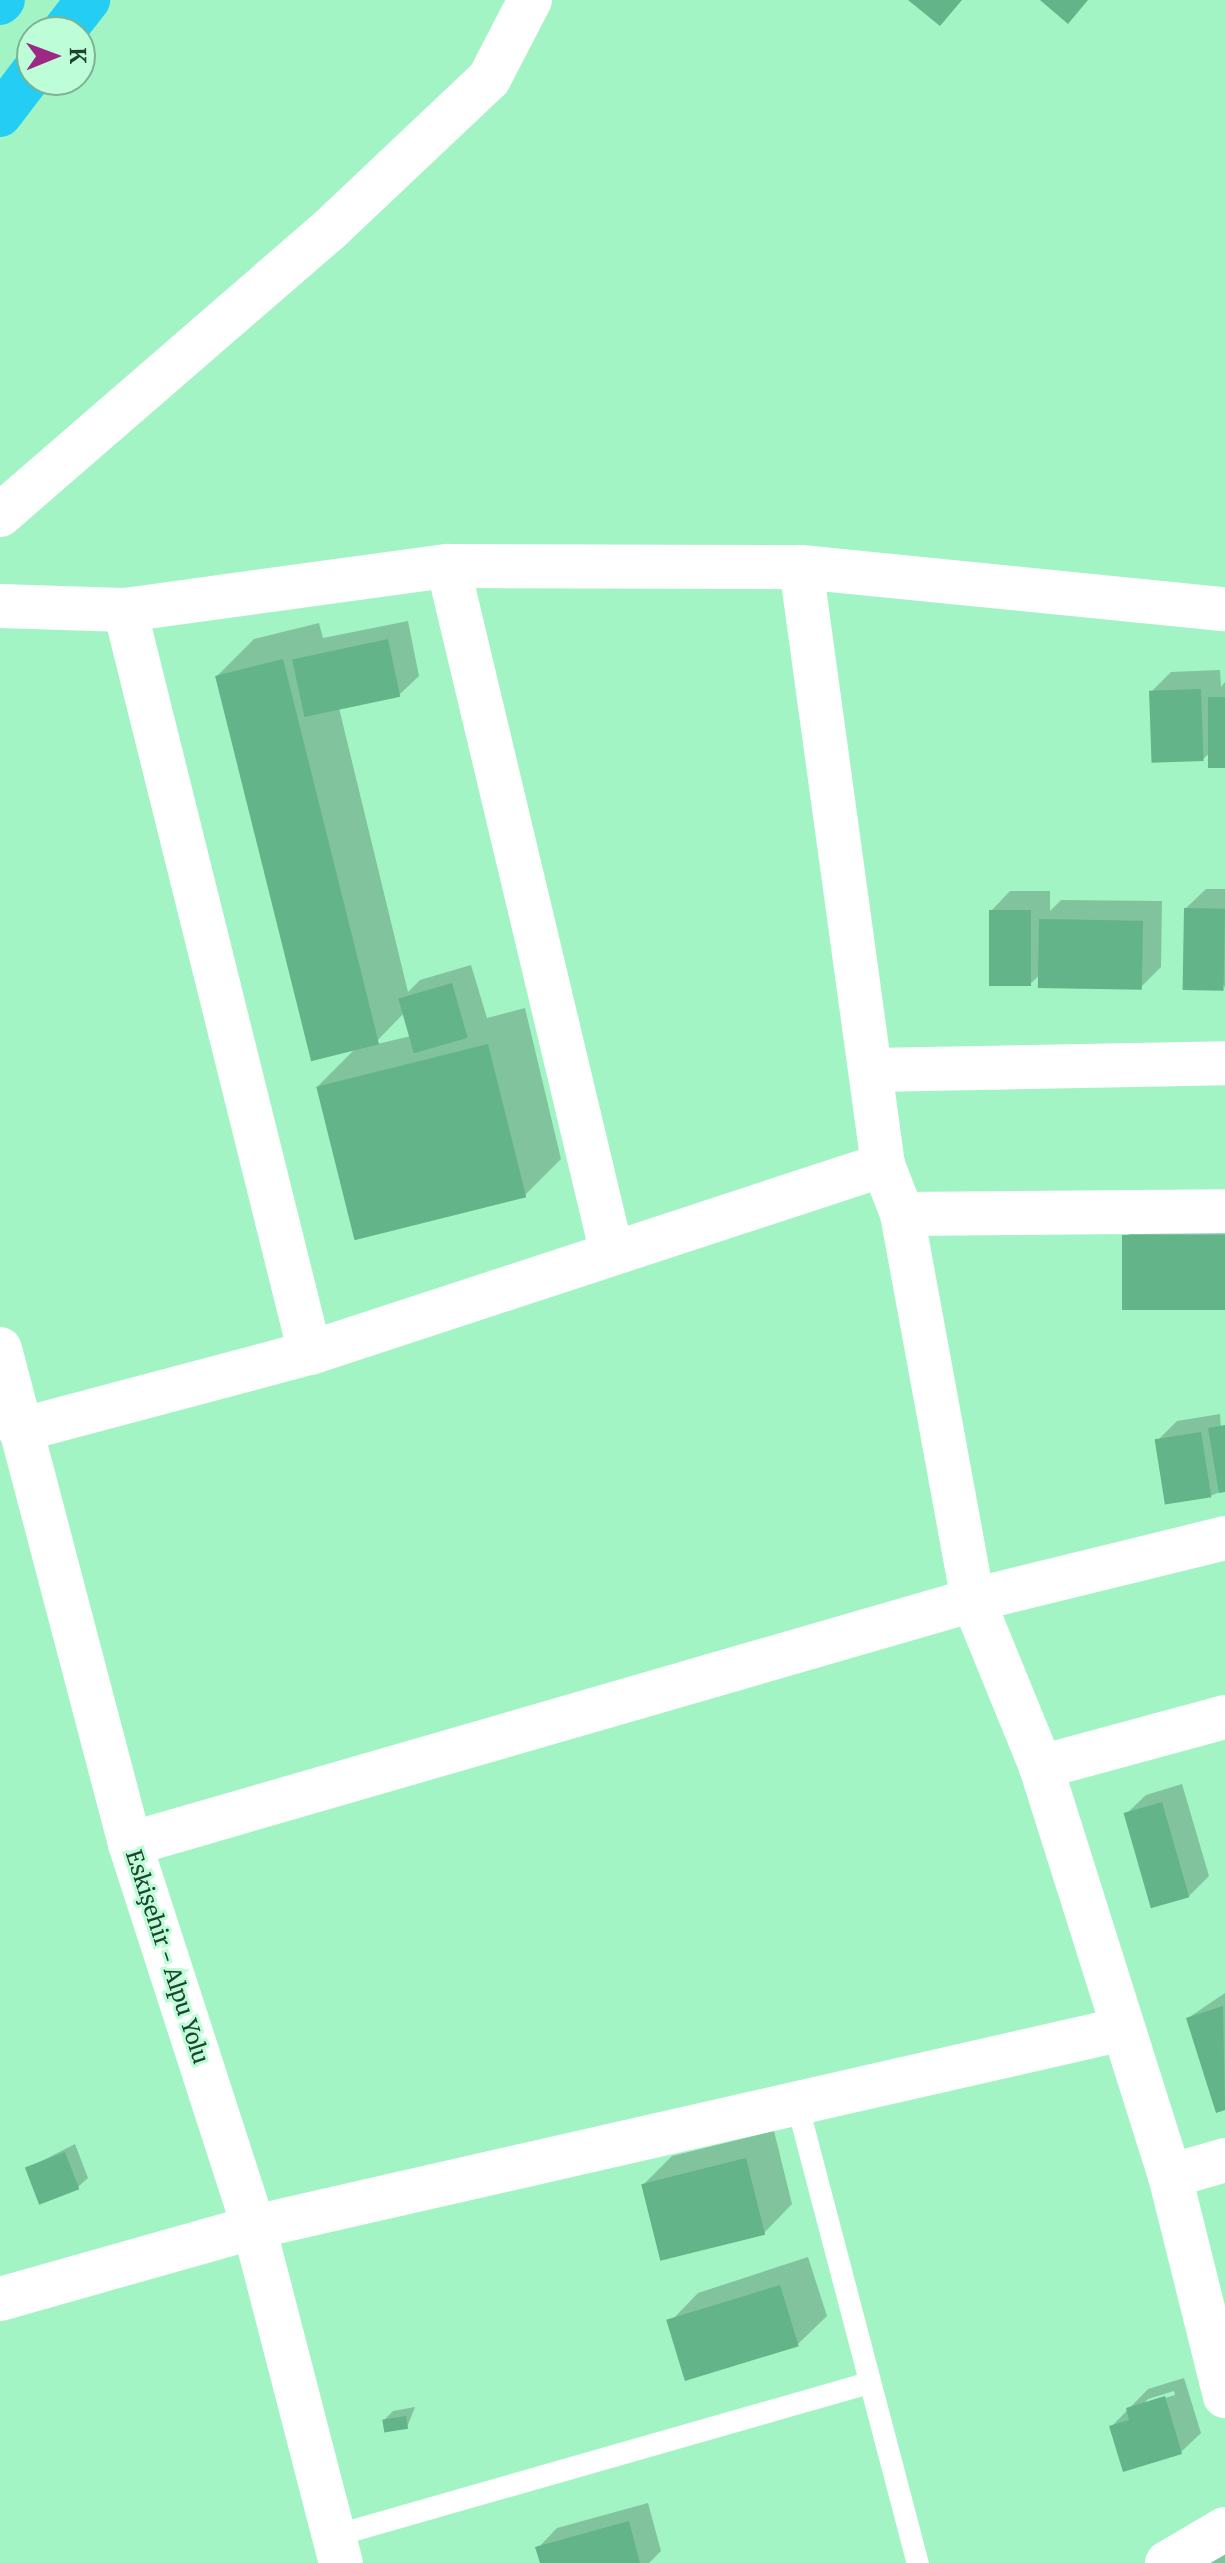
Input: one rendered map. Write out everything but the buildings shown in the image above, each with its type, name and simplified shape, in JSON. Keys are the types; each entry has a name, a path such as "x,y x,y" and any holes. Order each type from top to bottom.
{"highway":[{"path":"76,16 88,0"},
{"path":"0,115 16,94"}],"street":[{"path":"0,515 327,232 489,79 530,0"},
{"path":"448,566 612,1254"},
{"path":"0,606 125,610 448,566 801,567 1225,609"},
{"path":"801,567 873,1070 883,1165 902,1214 973,1600 1041,1767 1170,2176 1209,2266 1225,2396"},
{"path":"125,610 310,1353"},
{"path":"873,1070 1225,1063"},
{"path":"10,1415 310,1353 883,1165"},
{"path":"902,1214 1225,1211"},
{"name":"Eskişehir - Alpu Yolu","path":"0,1349 10,1415 130,1844 254,2227 338,2550"},
{"path":"130,1844 973,1600 1225,1538"},
{"path":"1041,1767 1225,1717"},
{"path":"0,2299 254,2227 1123,2029"},
{"path":"1170,2176 1225,2160"},
{"path":"1167,2563 1225,2529"}],"lane":[{"path":"797,2103 918,2563"},
{"path":"338,2550 869,2383"}]}
